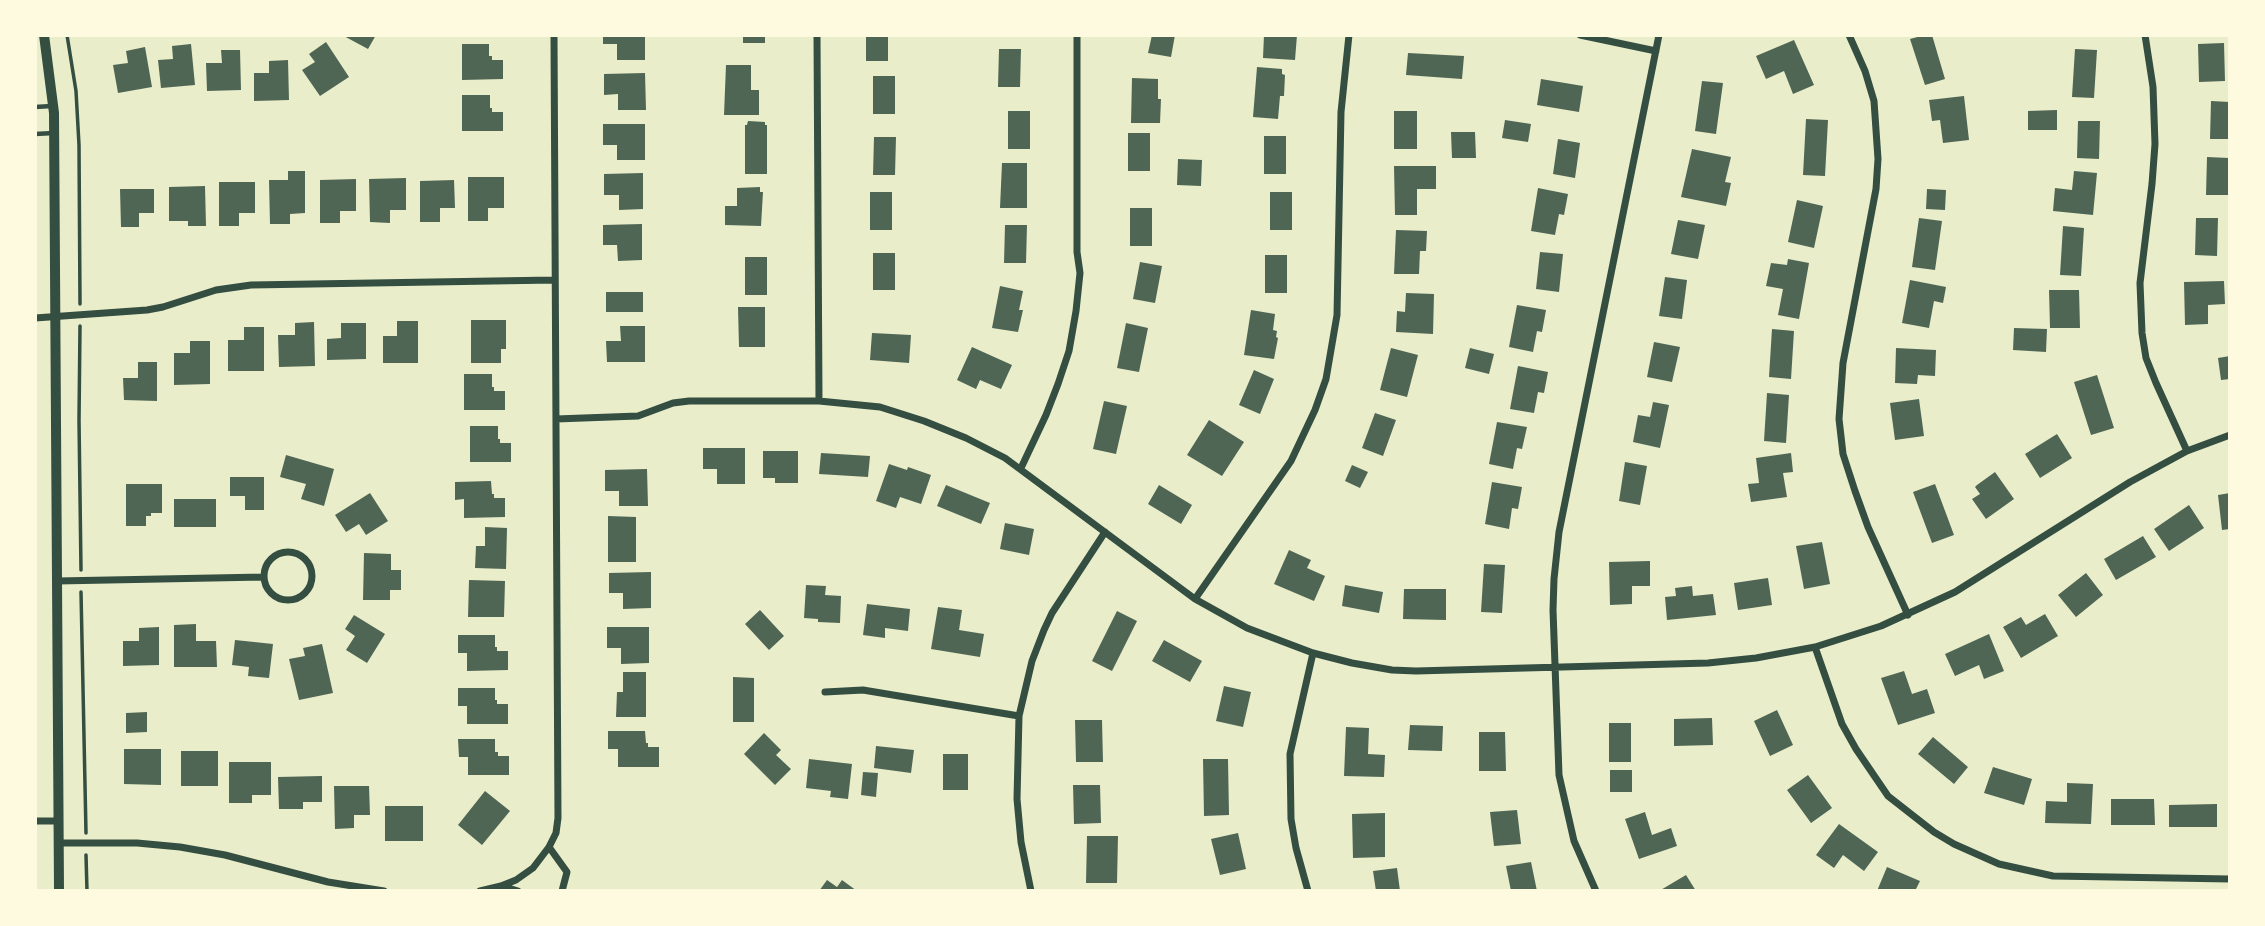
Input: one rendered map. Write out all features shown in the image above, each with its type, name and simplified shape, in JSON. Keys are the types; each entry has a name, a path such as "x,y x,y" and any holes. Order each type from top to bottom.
{"street":[{"path":"44,35 54,133 59,891"},
{"path":"480,891 516,880 533,868 556,833 559,800 554,35"},
{"path":"817,35 820,401"},
{"path":"1021,468 1058,384 1069,351 1076,312 1080,273 1077,252 1077,35"},
{"path":"1195,598 1291,461 1326,379 1337,315 1341,112 1349,35"},
{"path":"1580,35 1656,51"},
{"path":"1596,891 1574,841 1559,775 1553,610 1559,532 1659,35"},
{"path":"1849,35 1866,72 1874,101 1878,159 1876,189 1843,363 1839,419 1843,454 1868,527 1908,615"},
{"path":"2145,35 2153,87 2155,133 2140,283 2142,333 2146,358 2187,451"},
{"path":"35,318 147,310 216,290 251,285 554,280"},
{"path":"556,419 638,416 673,403 689,401 820,401 880,407 924,421 986,447 1021,468 1195,598 1247,628 1313,653 1353,663 1392,670 1446,671 1707,663 1756,658 1815,647 1908,615 1981,577 2130,482 2187,451 2230,435"},
{"path":"1031,891 1021,842 1017,799 1018,716 1032,661 1052,613 1105,532"},
{"path":"288,552 303,557 312,570 313,577 307,592 300,598 284,600 270,592 264,577 268,563 288,552"},
{"path":"57,581 264,577"},
{"path":"1815,647 1842,724 1888,796 1954,844 1999,864 2053,876 2230,879"},
{"path":"1308,891 1296,848 1292,819 1290,754 1313,653"},
{"path":"825,692 863,690 1018,716"},
{"path":"35,821 59,821"},
{"path":"59,843 137,843 180,847 225,855 328,882 384,891"},
{"path":"549,847 567,872 562,891"},
{"path":"502,886 517,891"}],"lane":[{"path":"35,107 53,106"},
{"path":"35,134 54,133"}],"path":[{"path":"66,35 76,91 79,145 80,296"},
{"path":"80,335 81,554"},
{"path":"82,606 86,817"},
{"path":"86,864 87,891"}],"building":[{"path":"342,35 376,35 368,49"},
{"path":"603,35 645,35 645,60 617,60 617,44 603,44"},
{"path":"743,35 765,35 765,43 743,43"},
{"path":"866,35 888,35 888,61 866,61"},
{"path":"1152,35 1175,35 1171,57 1148,53"},
{"path":"1264,35 1297,35 1295,60 1263,58"},
{"path":"1932,35 1945,79 1925,85 1910,39"},
{"path":"1794,40 1814,85 1793,94 1784,71 1766,79 1756,56"},
{"path":"326,42 349,77 320,96 302,70 315,62 309,54"},
{"path":"2224,43 2225,81 2199,82 2198,44"},
{"path":"191,44 195,85 161,88 158,60 173,59 172,46"},
{"path":"462,44 489,44 489,56 492,56 492,60 503,60 503,79 462,80"},
{"path":"145,47 152,87 118,93 113,65 128,63 126,51"},
{"path":"999,49 1021,49 1020,87 998,87"},
{"path":"2075,49 2097,50 2094,98 2072,97"},
{"path":"221,50 240,50 241,90 207,91 206,63 222,63"},
{"path":"1408,53 1464,56 1462,79 1406,75"},
{"path":"288,60 289,100 254,101 254,73 269,73 269,61"},
{"path":"726,65 751,65 751,90 759,90 759,115 724,115"},
{"path":"1257,67 1282,69 1282,74 1285,75 1284,96 1280,96 1278,119 1253,117"},
{"path":"645,73 646,110 618,110 618,94 604,95 604,74"},
{"path":"873,76 895,76 895,114 873,114"},
{"path":"1132,78 1158,79 1160,123 1131,123"},
{"path":"1541,79 1583,86 1579,112 1537,105"},
{"path":"1702,81 1723,83 1716,134 1695,131"},
{"path":"462,95 490,95 492,112 503,112 503,131 462,131"},
{"path":"1964,96 1969,140 1943,143 1940,120 1932,121 1929,100"},
{"path":"2211,101 2230,102 2230,139 2210,139"},
{"path":"2057,110 2057,130 2028,130 2028,111"},
{"path":"1008,111 1030,111 1030,149 1008,149"},
{"path":"1394,111 1417,111 1417,149 1394,149"},
{"path":"1806,119 1828,120 1825,176 1803,175"},
{"path":"1505,120 1531,124 1528,142 1502,138"},
{"path":"748,121 765,122 767,125 767,174 745,174 745,125"},
{"path":"2078,121 2100,121 2099,159 2077,158"},
{"path":"603,124 645,124 645,160 617,160 617,145 603,145"},
{"path":"1451,132 1475,132 1476,158 1452,158"},
{"path":"1128,133 1150,133 1150,171 1128,171"},
{"path":"1264,136 1286,136 1286,174 1264,174"},
{"path":"874,137 896,137 895,175 873,175"},
{"path":"1558,139 1580,143 1575,178 1553,174"},
{"path":"1692,149 1731,157 1725,182 1731,183 1726,206 1681,197"},
{"path":"2207,157 2229,158 2228,195 2206,195"},
{"path":"1178,159 1202,160 1201,186 1177,185"},
{"path":"1002,163 1027,163 1027,208 1000,208"},
{"path":"1394,166 1436,166 1436,189 1417,189 1417,215 1395,215"},
{"path":"288,171 305,171 305,213 290,214 290,224 270,224 269,180 288,180"},
{"path":"2074,171 2097,173 2093,215 2053,211 2055,188 2072,190"},
{"path":"643,173 643,209 619,210 619,195 604,195 604,174"},
{"path":"468,177 504,177 504,208 488,208 488,221 468,221"},
{"path":"406,178 406,210 390,210 390,223 370,222 369,179"},
{"path":"356,179 356,211 340,211 340,223 320,223 320,180"},
{"path":"454,180 455,208 440,208 440,222 420,222 420,181"},
{"path":"219,182 255,182 255,213 239,213 239,226 219,226"},
{"path":"205,186 206,226 188,226 188,221 169,221 169,187"},
{"path":"760,187 760,192 763,192 761,226 725,225 725,206 737,206 737,188"},
{"path":"1538,188 1568,194 1564,215 1559,214 1555,235 1531,231"},
{"path":"120,189 154,189 154,213 139,213 139,227 121,227"},
{"path":"1927,189 1946,190 1945,210 1926,209"},
{"path":"870,192 892,192 892,230 870,230"},
{"path":"1270,192 1292,192 1292,230 1270,230"},
{"path":"1797,200 1823,206 1814,248 1788,242"},
{"path":"1130,208 1152,208 1152,246 1130,246"},
{"path":"1919,218 1942,221 1935,270 1912,267"},
{"path":"2196,218 2218,218 2217,256 2195,255"},
{"path":"1678,220 1705,225 1698,259 1671,254"},
{"path":"642,224 642,260 618,261 617,245 603,245 603,225"},
{"path":"1005,225 1027,225 1026,263 1004,263"},
{"path":"2063,226 2084,228 2081,276 2060,275"},
{"path":"1396,230 1427,231 1426,251 1420,251 1419,274 1394,274"},
{"path":"1540,252 1563,254 1559,292 1536,289"},
{"path":"873,253 895,253 895,290 873,290"},
{"path":"1265,255 1287,255 1287,293 1265,293"},
{"path":"745,257 767,257 767,295 745,295"},
{"path":"1788,259 1809,263 1799,319 1778,315 1783,289 1766,286 1771,263 1787,265"},
{"path":"1140,262 1162,266 1155,303 1133,299"},
{"path":"1665,277 1687,280 1682,319 1659,316"},
{"path":"1910,280 1946,287 1943,303 1934,301 1929,328 1902,323"},
{"path":"2224,281 2225,304 2208,305 2208,324 2185,325 2184,282"},
{"path":"1000,286 1023,291 1019,310 1023,310 1018,332 992,328"},
{"path":"2049,290 2079,290 2080,328 2050,328"},
{"path":"606,292 643,292 643,312 606,312"},
{"path":"1406,293 1434,294 1433,334 1396,332 1397,311 1405,312"},
{"path":"1517,305 1546,310 1542,332 1537,331 1533,352 1509,347"},
{"path":"738,307 765,307 765,347 739,347"},
{"path":"1251,310 1275,314 1273,330 1277,331 1278,338 1274,359 1244,355"},
{"path":"471,320 506,320 506,349 501,349 501,363 471,363"},
{"path":"397,321 418,321 418,363 383,363 383,336 397,336"},
{"path":"314,322 315,366 279,367 278,335 295,335 295,323"},
{"path":"341,323 366,323 366,359 327,360 327,339 341,338"},
{"path":"1126,323 1148,328 1139,372 1117,368"},
{"path":"620,326 645,326 645,362 607,362 606,341 621,341"},
{"path":"244,327 264,327 264,371 228,371 228,340 244,340"},
{"path":"2014,328 2047,329 2046,352 2013,350"},
{"path":"1772,329 1794,331 1791,379 1769,377"},
{"path":"872,333 911,335 909,363 870,360"},
{"path":"190,341 210,341 210,384 174,385 174,353 190,353"},
{"path":"1654,342 1680,347 1672,382 1647,377"},
{"path":"972,347 1012,365 1001,389 980,380 976,389 957,380"},
{"path":"1391,348 1418,355 1407,397 1380,390"},
{"path":"1470,348 1494,354 1489,374 1465,368"},
{"path":"1896,348 1936,350 1935,376 1918,375 1917,384 1895,383"},
{"path":"2230,356 2230,379 2221,380 2218,358"},
{"path":"138,362 157,362 157,401 124,400 123,378 138,378"},
{"path":"1518,366 1548,372 1544,393 1538,392 1534,413 1510,409"},
{"path":"1254,370 1274,379 1260,414 1239,405"},
{"path":"464,374 492,374 494,391 505,391 505,410 464,410"},
{"path":"2097,375 2114,428 2091,435 2074,382"},
{"path":"1767,393 1789,395 1786,443 1764,441"},
{"path":"1919,399 1924,436 1895,440 1890,403"},
{"path":"1104,401 1127,406 1116,454 1093,449"},
{"path":"1653,402 1669,405 1660,448 1633,442 1638,415 1650,417"},
{"path":"1375,413 1396,420 1383,456 1362,448"},
{"path":"1209,420 1244,442 1222,476 1187,455"},
{"path":"1497,422 1527,427 1522,449 1517,448 1513,469 1489,464"},
{"path":"470,426 498,426 500,443 511,443 511,462 470,462"},
{"path":"2057,434 2072,458 2040,478 2025,454"},
{"path":"703,448 745,448 745,484 717,484 717,469 703,469"},
{"path":"763,451 798,451 798,483 775,483 775,478 763,478"},
{"path":"821,453 870,456 868,477 819,474"},
{"path":"1791,453 1793,472 1783,473 1787,497 1751,502 1748,484 1759,483 1756,458"},
{"path":"286,455 334,469 324,506 301,499 306,484 280,477"},
{"path":"1625,462 1647,466 1640,505 1619,501"},
{"path":"889,464 931,475 921,504 900,497 896,508 876,501"},
{"path":"1352,465 1368,472 1360,488 1345,481"},
{"path":"647,469 648,506 619,506 619,491 605,491 605,470"},
{"path":"1995,472 2014,499 1986,519 1972,499 1980,494 1975,487"},
{"path":"230,477 264,477 264,510 245,510 245,496 230,496"},
{"path":"491,481 494,498 505,498 505,517 464,518 464,499 455,500 455,482"},
{"path":"1492,482 1522,487 1518,509 1512,508 1509,529 1485,524"},
{"path":"126,484 162,484 162,513 146,516 146,526 126,526"},
{"path":"1935,484 1954,535 1932,543 1913,492"},
{"path":"946,485 990,503 981,524 937,506"},
{"path":"1159,485 1192,505 1181,524 1148,504"},
{"path":"370,493 388,521 366,535 359,524 346,532 335,515"},
{"path":"2230,493 2230,529 2222,530 2218,495"},
{"path":"174,499 216,499 216,527 174,527"},
{"path":"2189,505 2204,528 2169,551 2154,529"},
{"path":"608,516 636,517 636,562 608,562"},
{"path":"1005,523 1034,529 1029,555 1000,549"},
{"path":"485,527 507,528 506,569 475,568 476,546 485,546"},
{"path":"2143,536 2156,557 2116,580 2104,559"},
{"path":"1822,542 1830,584 1804,589 1796,546"},
{"path":"1289,550 1311,560 1307,568 1325,576 1314,601 1274,584"},
{"path":"364,553 391,554 391,570 401,570 401,590 390,590 390,600 363,600"},
{"path":"1650,561 1650,586 1632,586 1632,604 1610,605 1609,562"},
{"path":"1484,564 1505,565 1502,613 1481,612"},
{"path":"651,572 651,608 623,609 623,593 609,593 609,573"},
{"path":"2086,573 2103,595 2076,617 2058,595"},
{"path":"1768,578 1772,605 1738,610 1734,583"},
{"path":"469,580 505,581 504,617 468,617"},
{"path":"806,585 826,586 825,595 841,596 840,623 804,618"},
{"path":"1345,585 1383,592 1379,613 1342,606"},
{"path":"1692,586 1693,596 1713,594 1716,615 1667,620 1665,597 1676,596 1675,588"},
{"path":"1404,589 1446,589 1446,620 1403,619"},
{"path":"867,604 910,609 908,631 885,628 885,638 863,635"},
{"path":"938,607 962,610 959,630 984,634 980,657 931,649"},
{"path":"760,610 784,636 769,650 745,624"},
{"path":"1117,611 1137,621 1112,671 1092,661"},
{"path":"2045,614 2058,636 2021,658 2003,627 2021,617 2026,625"},
{"path":"354,615 385,634 367,663 346,650 355,636 345,629"},
{"path":"196,624 196,641 216,641 217,667 174,667 174,625"},
{"path":"159,627 159,665 123,666 123,641 139,641 139,628"},
{"path":"607,627 649,627 649,663 621,664 621,648 607,648"},
{"path":"1989,634 2004,671 1984,679 1979,665 1955,676 1945,654"},
{"path":"458,635 495,635 497,651 508,651 508,670 467,671 467,653 458,653"},
{"path":"235,640 273,644 269,678 248,676 249,667 232,665"},
{"path":"1164,640 1202,661 1190,682 1152,661"},
{"path":"322,644 333,693 299,700 289,659 305,656 303,648"},
{"path":"1904,671 1912,694 1927,689 1935,713 1898,725 1881,678"},
{"path":"623,672 646,672 646,717 616,717 617,692 623,692"},
{"path":"733,677 754,678 754,722 733,722"},
{"path":"1224,686 1251,692 1243,727 1216,721"},
{"path":"458,688 495,688 497,704 508,704 508,724 467,724 467,706 458,706"},
{"path":"1777,710 1793,745 1770,756 1754,721"},
{"path":"147,712 147,732 126,733 126,713"},
{"path":"1712,718 1713,745 1674,746 1674,719"},
{"path":"1075,720 1102,720 1103,762 1076,762"},
{"path":"1609,723 1631,723 1631,762 1609,762"},
{"path":"1410,725 1443,726 1442,751 1408,750"},
{"path":"1346,727 1369,728 1368,754 1385,755 1384,777 1344,776"},
{"path":"608,731 645,731 648,747 659,747 659,767 618,767 618,749 608,749"},
{"path":"1479,732 1505,732 1506,771 1479,771"},
{"path":"764,733 781,750 776,755 791,769 775,785 744,754"},
{"path":"1933,737 1968,767 1954,784 1918,754"},
{"path":"458,739 495,739 495,752 498,752 498,756 509,756 509,775 468,775 468,757 459,757"},
{"path":"876,746 914,750 911,773 874,768"},
{"path":"124,749 161,749 161,785 124,784"},
{"path":"181,751 218,751 218,786 181,786"},
{"path":"943,754 968,754 968,790 943,790"},
{"path":"809,759 852,764 848,799 830,797 831,791 806,788"},
{"path":"1203,759 1228,759 1229,815 1204,816"},
{"path":"229,762 271,762 271,795 252,795 252,803 229,803"},
{"path":"1993,767 2032,779 2024,805 1984,793"},
{"path":"1610,770 1632,770 1632,792 1610,792"},
{"path":"863,772 878,773 876,797 861,795"},
{"path":"1808,775 1832,808 1811,823 1787,790"},
{"path":"322,776 322,802 303,802 303,809 279,809 278,777"},
{"path":"2067,783 2093,784 2091,824 2045,823 2046,801 2067,802"},
{"path":"1073,785 1100,785 1101,823 1074,824"},
{"path":"334,786 369,786 370,815 354,815 354,828 335,829"},
{"path":"485,791 510,811 482,845 458,825"},
{"path":"2111,799 2154,799 2155,825 2111,825"},
{"path":"2217,804 2217,827 2169,827 2169,805"},
{"path":"385,806 423,806 423,841 385,841"},
{"path":"1517,810 1521,844 1494,846 1490,812"},
{"path":"1645,812 1652,835 1671,828 1677,846 1639,859 1625,819"},
{"path":"1385,813 1385,857 1353,858 1352,814"},
{"path":"1839,824 1878,852 1864,871 1843,855 1834,868 1816,855"},
{"path":"1238,833 1246,869 1220,875 1211,839"},
{"path":"1087,836 1118,836 1117,883 1086,883"},
{"path":"1531,862 1537,891 1511,891 1506,866"},
{"path":"1887,867 1920,881 1915,891 1877,891"},
{"path":"1397,868 1400,891 1376,891 1373,871"},
{"path":"1686,875 1696,891 1659,891"},
{"path":"827,880 837,887 842,880 857,891 819,891"}]}
